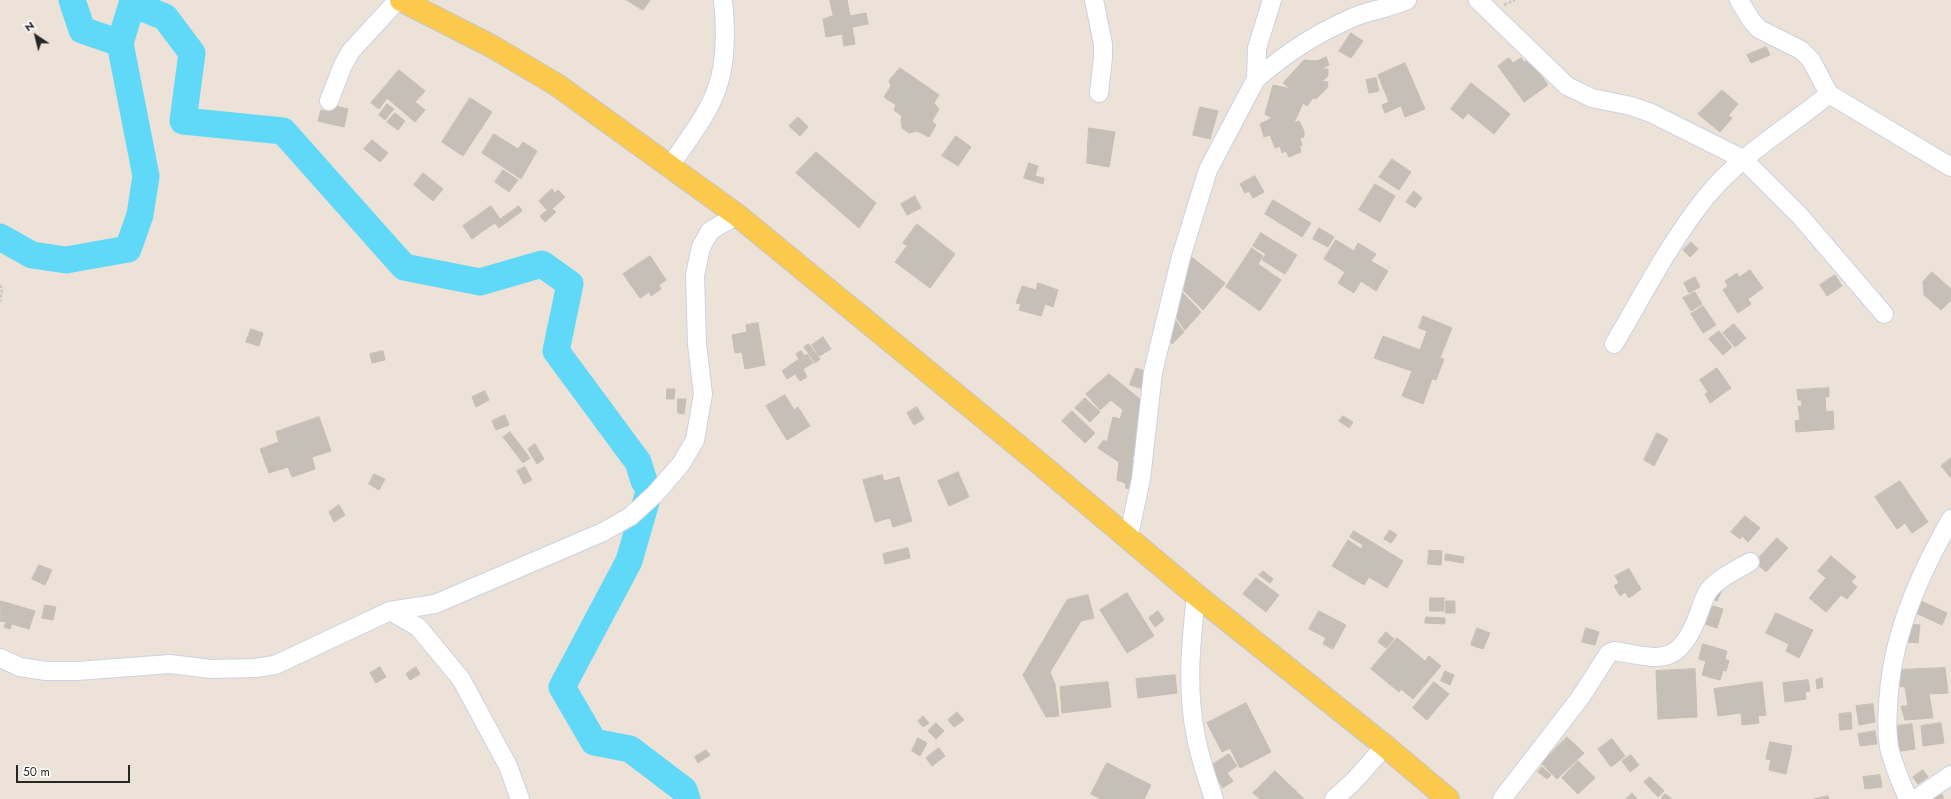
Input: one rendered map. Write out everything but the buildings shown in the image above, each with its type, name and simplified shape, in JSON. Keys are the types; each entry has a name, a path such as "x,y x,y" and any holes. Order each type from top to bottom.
{"main road":[{"path":"399,0 493,47 557,86 737,215 1033,458 1196,595 1385,746 1448,799"}],"street":[{"path":"330,100 343,64 351,52 399,0"},
{"path":"670,166 702,119 716,91 723,66 723,0"},
{"path":"1094,0 1103,50 1100,93"},
{"path":"1256,79 1257,48 1272,0"},
{"path":"1128,539 1141,479 1153,372 1181,257 1208,170 1256,79 1287,53 1321,33 1356,17 1407,0"},
{"path":"1478,0 1567,86 1592,98 1631,106 1651,113 1743,159 1800,216 1884,314"},
{"path":"1739,0 1751,20 1759,29 1801,50 1811,60 1829,94 1951,167"},
{"path":"1614,344 1674,244 1706,197 1743,159 1829,94"},
{"path":"0,658 20,667 46,671 77,671 170,664 211,669 255,668 275,665 390,611 435,604 603,532 631,516 655,494 681,464 695,440 703,394 697,344 695,275 700,247 710,231 737,215"},
{"path":"1908,799 1890,748 1887,727 1891,669 1904,615 1932,553 1951,519"},
{"path":"1502,799 1580,698 1609,653 1614,651 1656,658 1670,656 1680,648 1691,633 1709,590 1750,562"},
{"path":"1196,595 1190,645 1192,713 1196,738 1214,799"},
{"path":"390,611 418,627 461,679 508,766 520,799"},
{"path":"1334,799 1353,782 1385,746"},
{"path":"1916,799 1951,775"}],"path":[{"path":"0,285 2,289 0,302"}],"waterway":[{"path":"72,0 82,30 120,43"},
{"path":"0,237 32,255 66,260 128,249 140,215 146,176 120,43 132,4 165,17 192,53 183,121 283,131 404,267 480,282 542,264 570,284 556,351 638,462 644,481"},
{"path":"648,495 629,561 562,687 594,742 630,749 684,790 687,799"}]}
